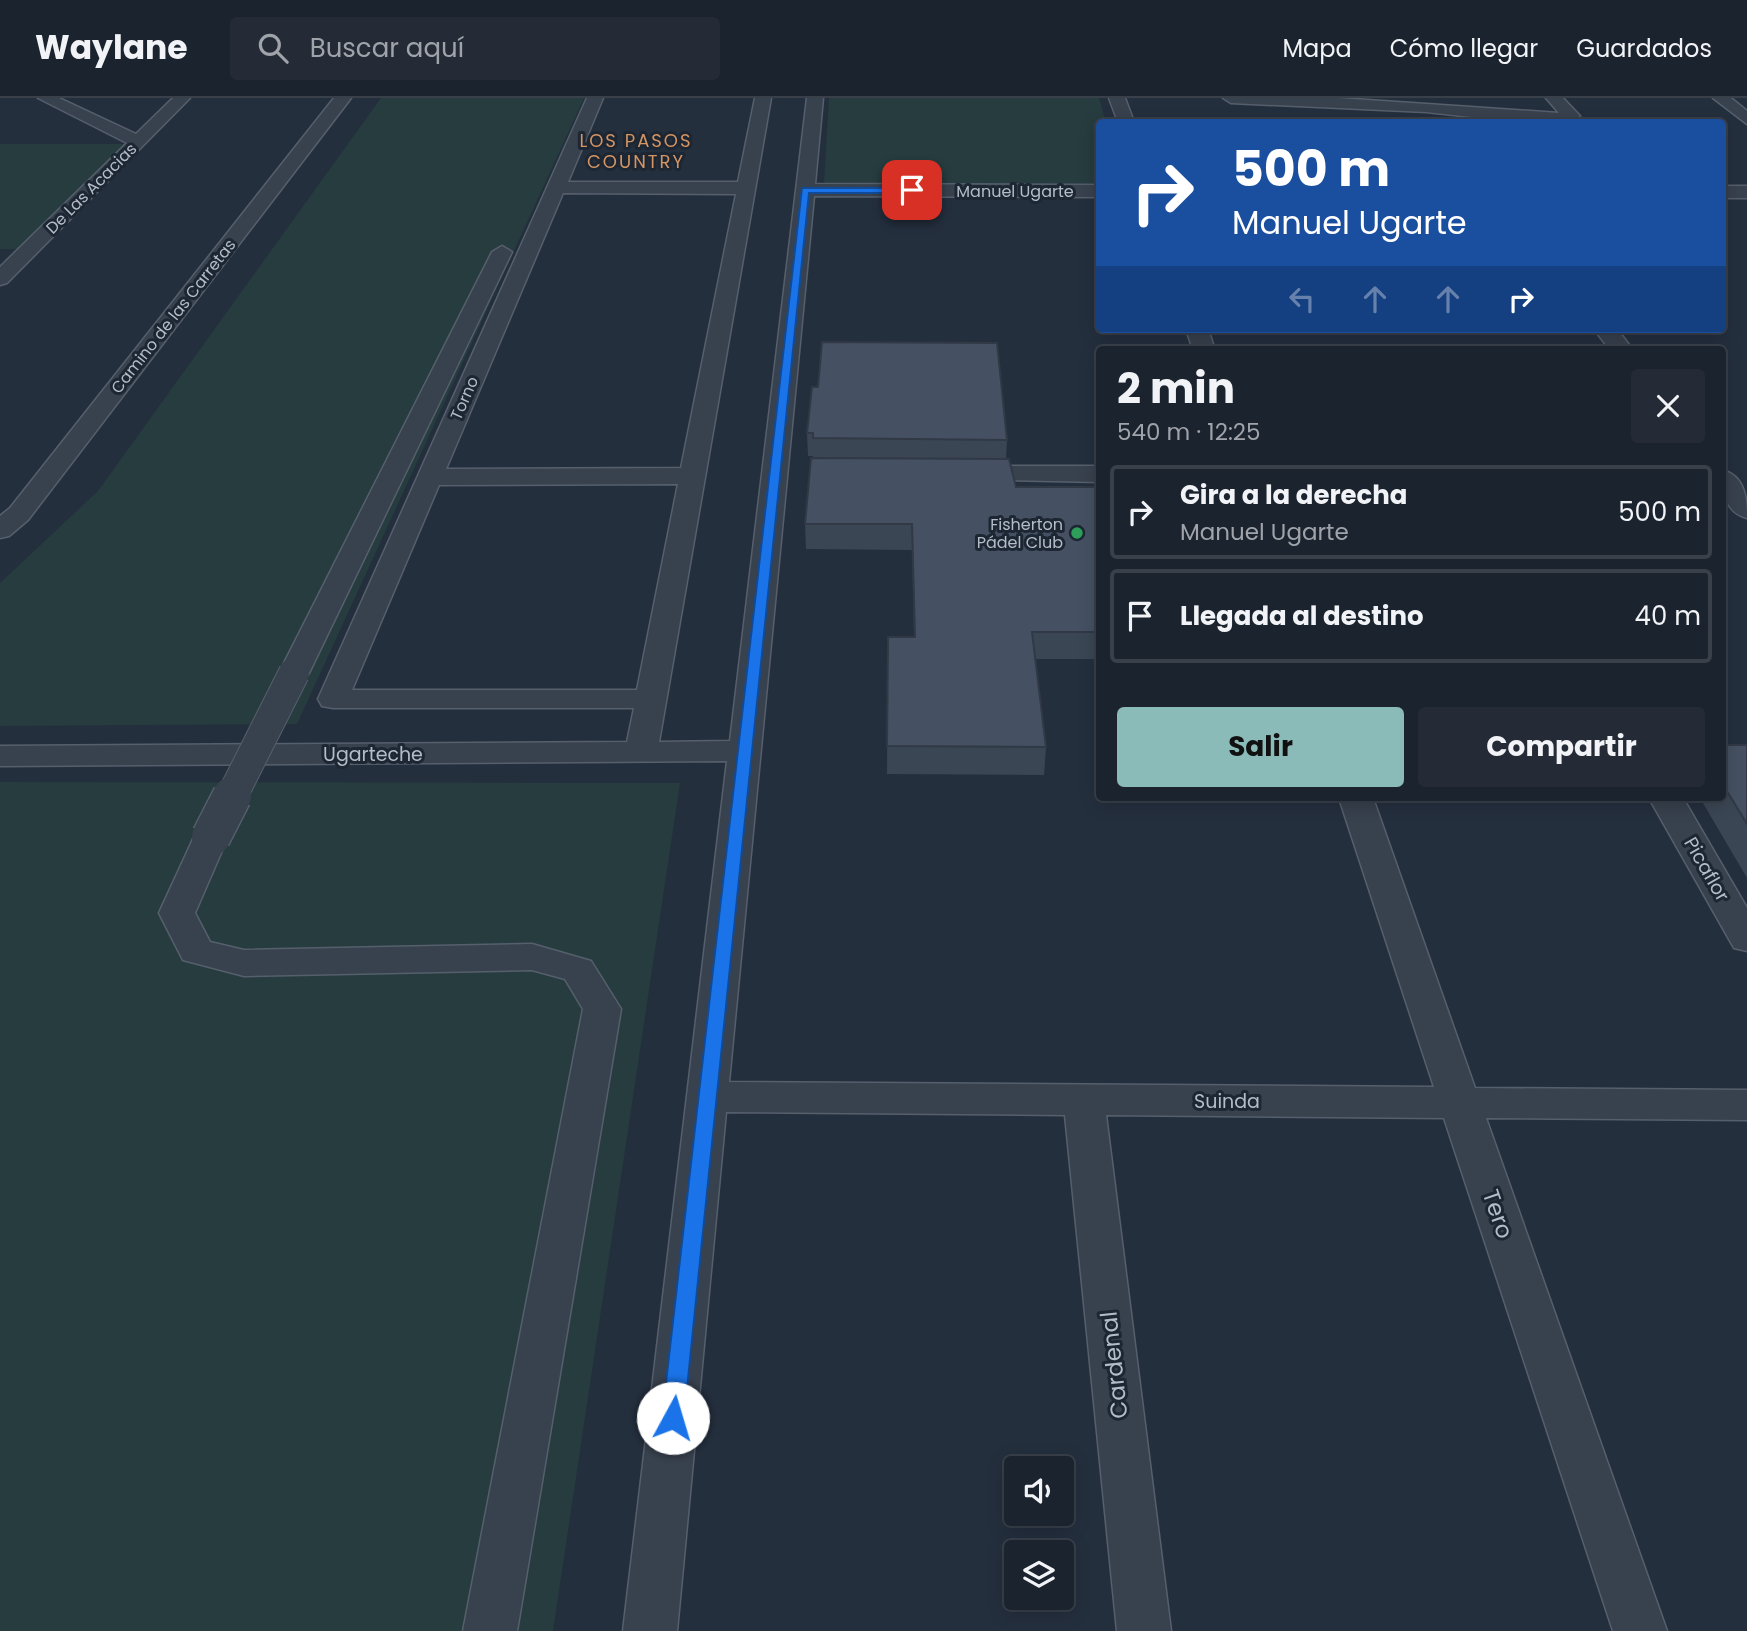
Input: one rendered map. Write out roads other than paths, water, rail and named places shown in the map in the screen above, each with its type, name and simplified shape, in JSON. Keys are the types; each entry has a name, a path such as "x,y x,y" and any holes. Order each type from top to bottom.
{"street":[{"path":"46,98 138,142"},
{"name":"De Las Acacias","path":"0,279 182,98"},
{"name":"Camino de las Carretas","path":"0,530 19,514 343,98"},
{"path":"490,1631 602,1009 578,970 532,957 244,963 196,951 177,913 211,837 461,340 570,98"},
{"name":"Torno","path":"481,699 332,699 595,98"},
{"path":"641,752 763,98"},
{"path":"650,1631 815,98"},
{"path":"1117,98 1125,119"},
{"path":"1231,98 1423,102 1509,116 1572,116 1554,98"},
{"path":"1721,98 1747,119"},
{"path":"1423,102 1437,119"},
{"path":"556,187 746,188"},
{"name":"Manuel Ugarte","path":"805,190 1096,191"},
{"path":"1726,192 1747,192"},
{"path":"775,472 802,472"},
{"path":"937,473 1096,474"},
{"path":"429,477 693,476"},
{"path":"1726,478 1747,478"},
{"path":"1726,483 1747,510"},
{"path":"463,753 481,699 651,699"},
{"name":"Ugarteche","path":"0,756 746,751"},
{"name":"Tero","path":"1357,801 1640,1631"},
{"name":"Picaflor","path":"1668,801 1747,939"},
{"name":"Suinda","path":"708,1097 1747,1105"},
{"name":"Cardenal","path":"1084,1100 1144,1631"}],"place":[{"name":"Fisherton Pádel Club","path":"1077,533"}],"district":[{"name":"LOS PASOS COUNTRY","path":"636,151"}]}
